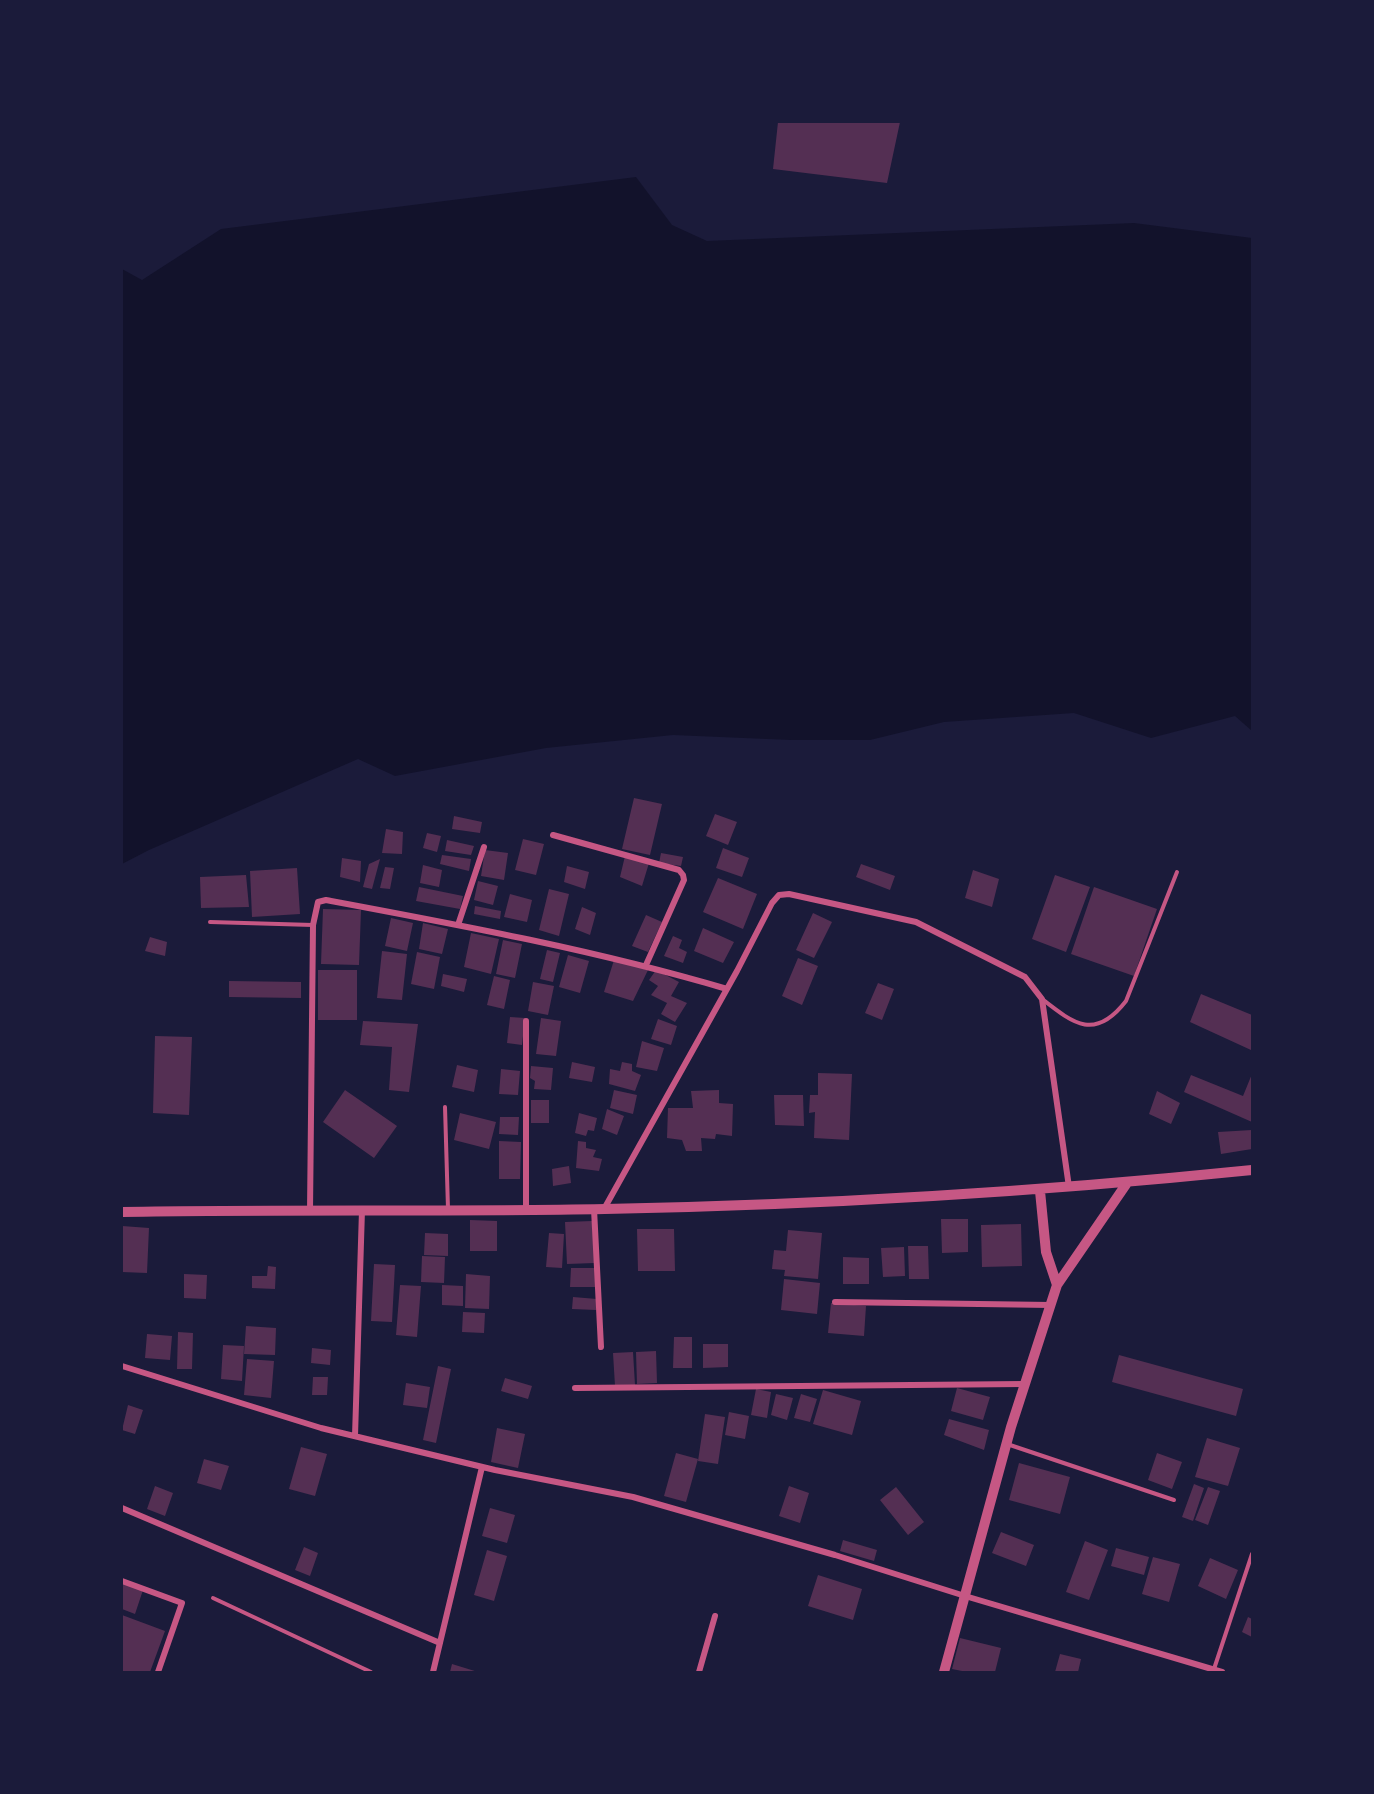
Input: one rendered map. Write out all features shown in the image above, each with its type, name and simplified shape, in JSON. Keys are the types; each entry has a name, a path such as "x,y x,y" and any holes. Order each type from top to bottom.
{"street":[{"path":"553,835 679,870 683,875 684,880 646,965"},
{"path":"458,925 484,847"},
{"path":"601,1347 599,1209 727,989 772,903 779,895 789,894 916,922 1025,977 1042,999 1069,1187"},
{"path":"310,1210 313,925 318,902 326,900 458,925 646,965 727,989"},
{"path":"526,1021 526,1209"},
{"path":"122,1212 599,1209 1040,1191 1252,1170"},
{"path":"944,1672 1006,1444 1057,1286 1127,1183"},
{"path":"1040,1191 1047,1252 1057,1286"},
{"path":"355,1436 362,1210"},
{"path":"835,1302 1051,1305"},
{"path":"122,1366 355,1436 482,1467 633,1497 835,1555 1199,1669 1222,1672"},
{"path":"575,1388 1024,1384"},
{"path":"433,1672 482,1467"},
{"path":"122,1508 440,1643"},
{"path":"122,1581 182,1603 158,1672"},
{"path":"699,1672 715,1616"}],"lane":[{"path":"1042,999 1071,1022 1086,1026 1100,1022 1118,1011 1126,1000 1177,873"},
{"path":"210,922 313,925"},
{"path":"445,1107 448,1209"},
{"path":"1006,1444 1174,1500"},
{"path":"1214,1670 1252,1554"},
{"path":"213,1598 371,1672"}],"shaded area":[{"path":"636,177 672,225 707,241 1134,223 1252,238 1252,731 1235,716 1151,738 1074,713 944,722 870,740 791,740 673,735 546,748 395,776 358,759 149,850 122,864 122,269 142,280 221,229"}],"building":[{"path":"778,122 900,122 887,183 773,169"},
{"path":"634,798 662,804 650,855 622,849"},
{"path":"715,814 737,822 728,845 706,836"},
{"path":"454,816 482,822 480,833 452,829"},
{"path":"386,829 403,832 402,854 382,853"},
{"path":"427,833 441,836 437,852 423,848"},
{"path":"523,839 544,844 536,875 515,870"},
{"path":"447,840 474,846 471,855 445,851"},
{"path":"723,848 749,858 742,877 716,868"},
{"path":"485,850 508,853 504,880 481,876"},
{"path":"661,853 683,857 681,866 659,863"},
{"path":"442,855 471,859 469,871 440,864"},
{"path":"625,856 649,863 642,886 620,877"},
{"path":"342,858 361,861 360,882 340,877"},
{"path":"380,859 372,889 363,887 369,864"},
{"path":"861,864 895,876 890,890 856,877"},
{"path":"423,865 442,870 439,887 420,883"},
{"path":"567,866 589,872 585,889 564,882"},
{"path":"385,867 394,868 390,889 380,888"},
{"path":"297,868 300,914 252,917 250,871"},
{"path":"973,870 999,879 992,907 965,898"},
{"path":"246,875 249,907 201,908 200,877"},
{"path":"1055,875 1090,887 1066,952 1032,939"},
{"path":"718,878 757,894 743,929 703,912"},
{"path":"478,881 498,886 493,905 474,900"},
{"path":"419,887 463,896 460,909 416,901"},
{"path":"1094,887 1157,909 1134,976 1071,954"},
{"path":"549,889 569,894 559,936 539,930"},
{"path":"510,894 532,900 527,922 504,917"},
{"path":"475,906 501,911 500,919 474,914"},
{"path":"582,907 596,913 590,935 575,929"},
{"path":"323,909 361,910 359,965 321,964"},
{"path":"813,913 832,922 814,958 796,950"},
{"path":"646,915 662,922 648,952 632,946"},
{"path":"391,918 413,923 407,951 385,946"},
{"path":"423,923 448,929 442,954 419,949"},
{"path":"703,928 734,942 723,963 694,951"},
{"path":"471,933 499,939 491,974 464,967"},
{"path":"673,936 682,940 679,948 687,952 683,963 664,956"},
{"path":"150,937 167,942 165,956 145,951"},
{"path":"503,940 522,944 515,978 496,974"},
{"path":"547,950 560,953 553,982 540,979"},
{"path":"382,951 407,954 402,1000 377,998"},
{"path":"417,952 440,957 434,989 411,984"},
{"path":"568,955 589,961 580,993 559,987"},
{"path":"798,958 818,966 802,1005 782,996"},
{"path":"614,960 648,970 633,1001 604,992"},
{"path":"318,970 357,970 357,1020 318,1020"},
{"path":"656,970 679,982 671,996 687,1003 675,1022 661,1014 667,1003 651,995 658,986 649,980"},
{"path":"443,974 467,979 464,992 441,986"},
{"path":"494,976 510,980 504,1009 487,1005"},
{"path":"229,981 301,982 301,998 229,997"},
{"path":"533,982 554,986 548,1015 528,1011"},
{"path":"878,983 894,989 882,1020 865,1013"},
{"path":"1201,994 1252,1015 1251,1050 1190,1022"},
{"path":"510,1017 525,1018 522,1045 507,1043"},
{"path":"541,1018 561,1021 556,1056 536,1054"},
{"path":"658,1019 677,1026 671,1045 651,1039"},
{"path":"363,1021 418,1024 409,1092 389,1090 392,1047 360,1045"},
{"path":"155,1036 192,1037 189,1115 153,1113"},
{"path":"642,1041 664,1048 657,1071 636,1067"},
{"path":"572,1062 595,1067 592,1082 569,1078"},
{"path":"622,1062 632,1064 632,1071 641,1075 635,1091 609,1084 610,1069 620,1071"},
{"path":"457,1065 478,1070 474,1092 452,1087"},
{"path":"531,1066 553,1068 551,1090 534,1089 535,1081 530,1078"},
{"path":"501,1069 520,1071 518,1095 499,1094"},
{"path":"818,1073 852,1074 849,1140 814,1138 815,1112 809,1113 810,1095 818,1095"},
{"path":"1252,1074 1252,1122 1184,1092 1191,1075 1243,1096"},
{"path":"345,1090 397,1126 374,1158 323,1122"},
{"path":"614,1090 637,1095 633,1114 610,1108"},
{"path":"719,1090 719,1103 733,1104 732,1136 716,1134 715,1139 701,1138 702,1151 686,1151 682,1140 667,1138 668,1108 693,1108 691,1091"},
{"path":"1157,1091 1180,1103 1171,1124 1149,1114"},
{"path":"774,1095 803,1095 804,1126 775,1125"},
{"path":"531,1100 549,1100 549,1123 531,1123"},
{"path":"607,1109 624,1116 617,1135 602,1129"},
{"path":"460,1113 496,1122 489,1149 454,1140"},
{"path":"579,1113 597,1118 594,1131 588,1130 586,1136 575,1133"},
{"path":"500,1117 519,1117 518,1135 499,1134"},
{"path":"1252,1130 1252,1149 1221,1154 1218,1132"},
{"path":"499,1141 521,1142 520,1179 499,1179"},
{"path":"578,1141 586,1142 586,1148 596,1150 593,1157 602,1159 599,1171 576,1168"},
{"path":"569,1166 571,1183 553,1186 552,1169"},
{"path":"941,1219 968,1219 968,1252 942,1253"},
{"path":"470,1220 497,1221 497,1251 470,1251"},
{"path":"592,1221 595,1263 567,1264 565,1222"},
{"path":"1021,1224 1022,1266 982,1267 981,1225"},
{"path":"122,1226 149,1228 147,1273 122,1272"},
{"path":"637,1229 674,1229 675,1271 638,1271"},
{"path":"788,1230 822,1233 818,1279 784,1276 785,1270 772,1269 774,1250 786,1251"},
{"path":"425,1233 448,1234 448,1256 424,1255"},
{"path":"549,1233 564,1234 562,1268 546,1267"},
{"path":"908,1246 928,1246 929,1279 909,1279"},
{"path":"904,1247 905,1276 883,1277 881,1248"},
{"path":"422,1256 445,1257 444,1283 421,1282"},
{"path":"843,1257 869,1258 869,1284 843,1284"},
{"path":"374,1264 395,1265 392,1322 371,1321"},
{"path":"268,1266 276,1267 275,1289 252,1288 252,1276 267,1276"},
{"path":"571,1268 595,1268 595,1287 570,1287"},
{"path":"184,1274 207,1275 206,1299 184,1298"},
{"path":"466,1274 490,1276 489,1309 465,1308"},
{"path":"784,1279 820,1283 817,1314 781,1310"},
{"path":"400,1285 421,1286 417,1337 396,1335"},
{"path":"442,1285 463,1286 463,1306 442,1305"},
{"path":"573,1297 597,1299 596,1310 572,1309"},
{"path":"831,1303 866,1306 864,1336 828,1333"},
{"path":"463,1312 485,1313 484,1333 462,1332"},
{"path":"246,1326 276,1328 275,1355 244,1354"},
{"path":"178,1332 193,1333 192,1369 177,1369"},
{"path":"147,1334 172,1336 170,1360 145,1358"},
{"path":"674,1337 692,1337 692,1368 673,1368"},
{"path":"703,1344 728,1344 728,1367 703,1368"},
{"path":"223,1345 244,1346 242,1381 221,1379"},
{"path":"312,1348 331,1350 330,1365 311,1363"},
{"path":"656,1351 657,1383 637,1384 636,1352"},
{"path":"633,1352 635,1385 615,1386 613,1353"},
{"path":"1119,1355 1243,1389 1236,1416 1112,1382"},
{"path":"247,1359 274,1361 271,1398 244,1395"},
{"path":"438,1366 451,1369 436,1443 423,1440"},
{"path":"313,1377 328,1377 327,1395 312,1395"},
{"path":"505,1378 532,1386 528,1399 501,1391"},
{"path":"406,1383 430,1387 427,1408 403,1405"},
{"path":"957,1388 990,1397 983,1420 951,1411"},
{"path":"756,1389 771,1392 767,1418 751,1415"},
{"path":"823,1390 861,1401 852,1435 813,1424"},
{"path":"776,1394 793,1398 787,1420 771,1415"},
{"path":"801,1394 817,1399 810,1422 794,1418"},
{"path":"128,1405 143,1410 135,1434 122,1430"},
{"path":"729,1412 749,1416 745,1439 725,1435"},
{"path":"705,1414 725,1417 718,1464 698,1461"},
{"path":"949,1419 989,1430 984,1450 944,1435"},
{"path":"497,1428 525,1434 518,1468 491,1462"},
{"path":"1207,1438 1240,1448 1228,1486 1195,1477"},
{"path":"301,1447 327,1454 315,1496 289,1489"},
{"path":"676,1453 698,1459 686,1502 664,1496"},
{"path":"1157,1453 1182,1462 1172,1489 1148,1480"},
{"path":"204,1459 229,1466 221,1490 197,1483"},
{"path":"1019,1463 1070,1477 1060,1514 1009,1500"},
{"path":"1194,1484 1204,1488 1193,1521 1182,1517"},
{"path":"155,1486 173,1493 165,1516 147,1509"},
{"path":"789,1486 809,1493 800,1523 779,1516"},
{"path":"896,1487 924,1522 908,1535 880,1500"},
{"path":"1208,1487 1220,1491 1208,1525 1195,1520"},
{"path":"490,1508 515,1515 507,1543 482,1536"},
{"path":"1001,1532 1034,1545 1026,1566 992,1553"},
{"path":"843,1540 877,1550 874,1561 840,1551"},
{"path":"1085,1541 1108,1550 1089,1600 1066,1592"},
{"path":"304,1547 318,1553 310,1576 295,1570"},
{"path":"1116,1548 1149,1557 1144,1575 1111,1566"},
{"path":"487,1550 507,1556 494,1601 474,1595"},
{"path":"1153,1557 1180,1564 1169,1602 1142,1594"},
{"path":"1210,1558 1238,1570 1226,1599 1198,1586"},
{"path":"818,1575 862,1589 853,1620 808,1606"},
{"path":"122,1583 143,1590 135,1614 122,1609"},
{"path":"122,1615 165,1631 150,1672 122,1672"},
{"path":"1248,1617 1252,1619 1252,1637 1242,1632"},
{"path":"960,1638 1001,1648 995,1672 967,1672 952,1669"},
{"path":"1060,1654 1081,1659 1078,1672 1055,1672"},
{"path":"452,1664 478,1672 450,1672"}]}
